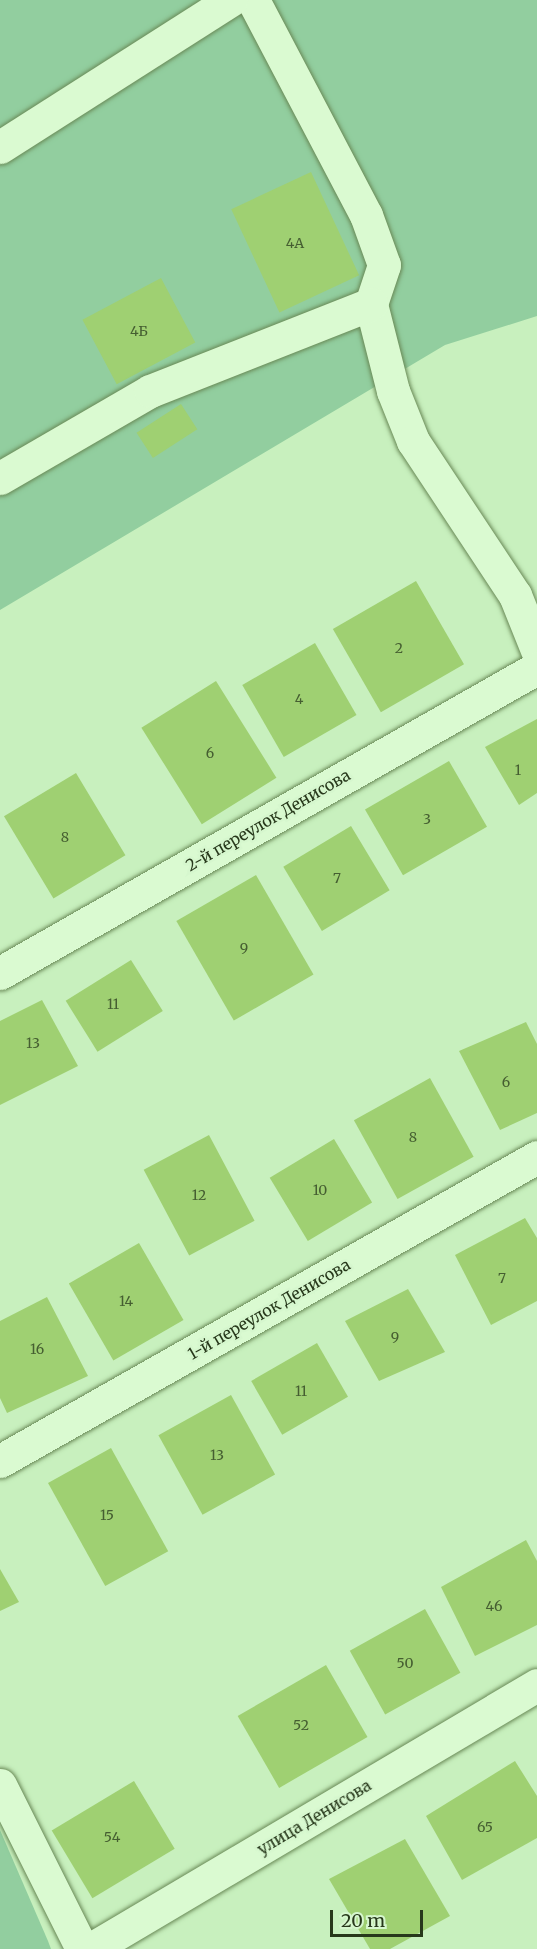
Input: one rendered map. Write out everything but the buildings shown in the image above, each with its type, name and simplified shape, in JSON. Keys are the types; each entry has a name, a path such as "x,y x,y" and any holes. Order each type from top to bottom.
{"street":[{"path":"0,147 231,0"},
{"path":"253,0 366,215 384,265 371,304 393,391 413,441 515,595 537,650"},
{"path":"0,478 150,391 371,304"},
{"name":"2-й переулок Денисова","path":"0,973 537,668"},
{"name":"1-й переулок Денисова","path":"0,1461 537,1157"},
{"name":"улица Денисова","path":"91,1949 537,1685"},
{"path":"0,1785 82,1949"}],"green space":[{"path":"0,0 537,0 537,316 445,345 0,610"},
{"path":"0,1830 48,1941 51,1949 0,1949"}]}
